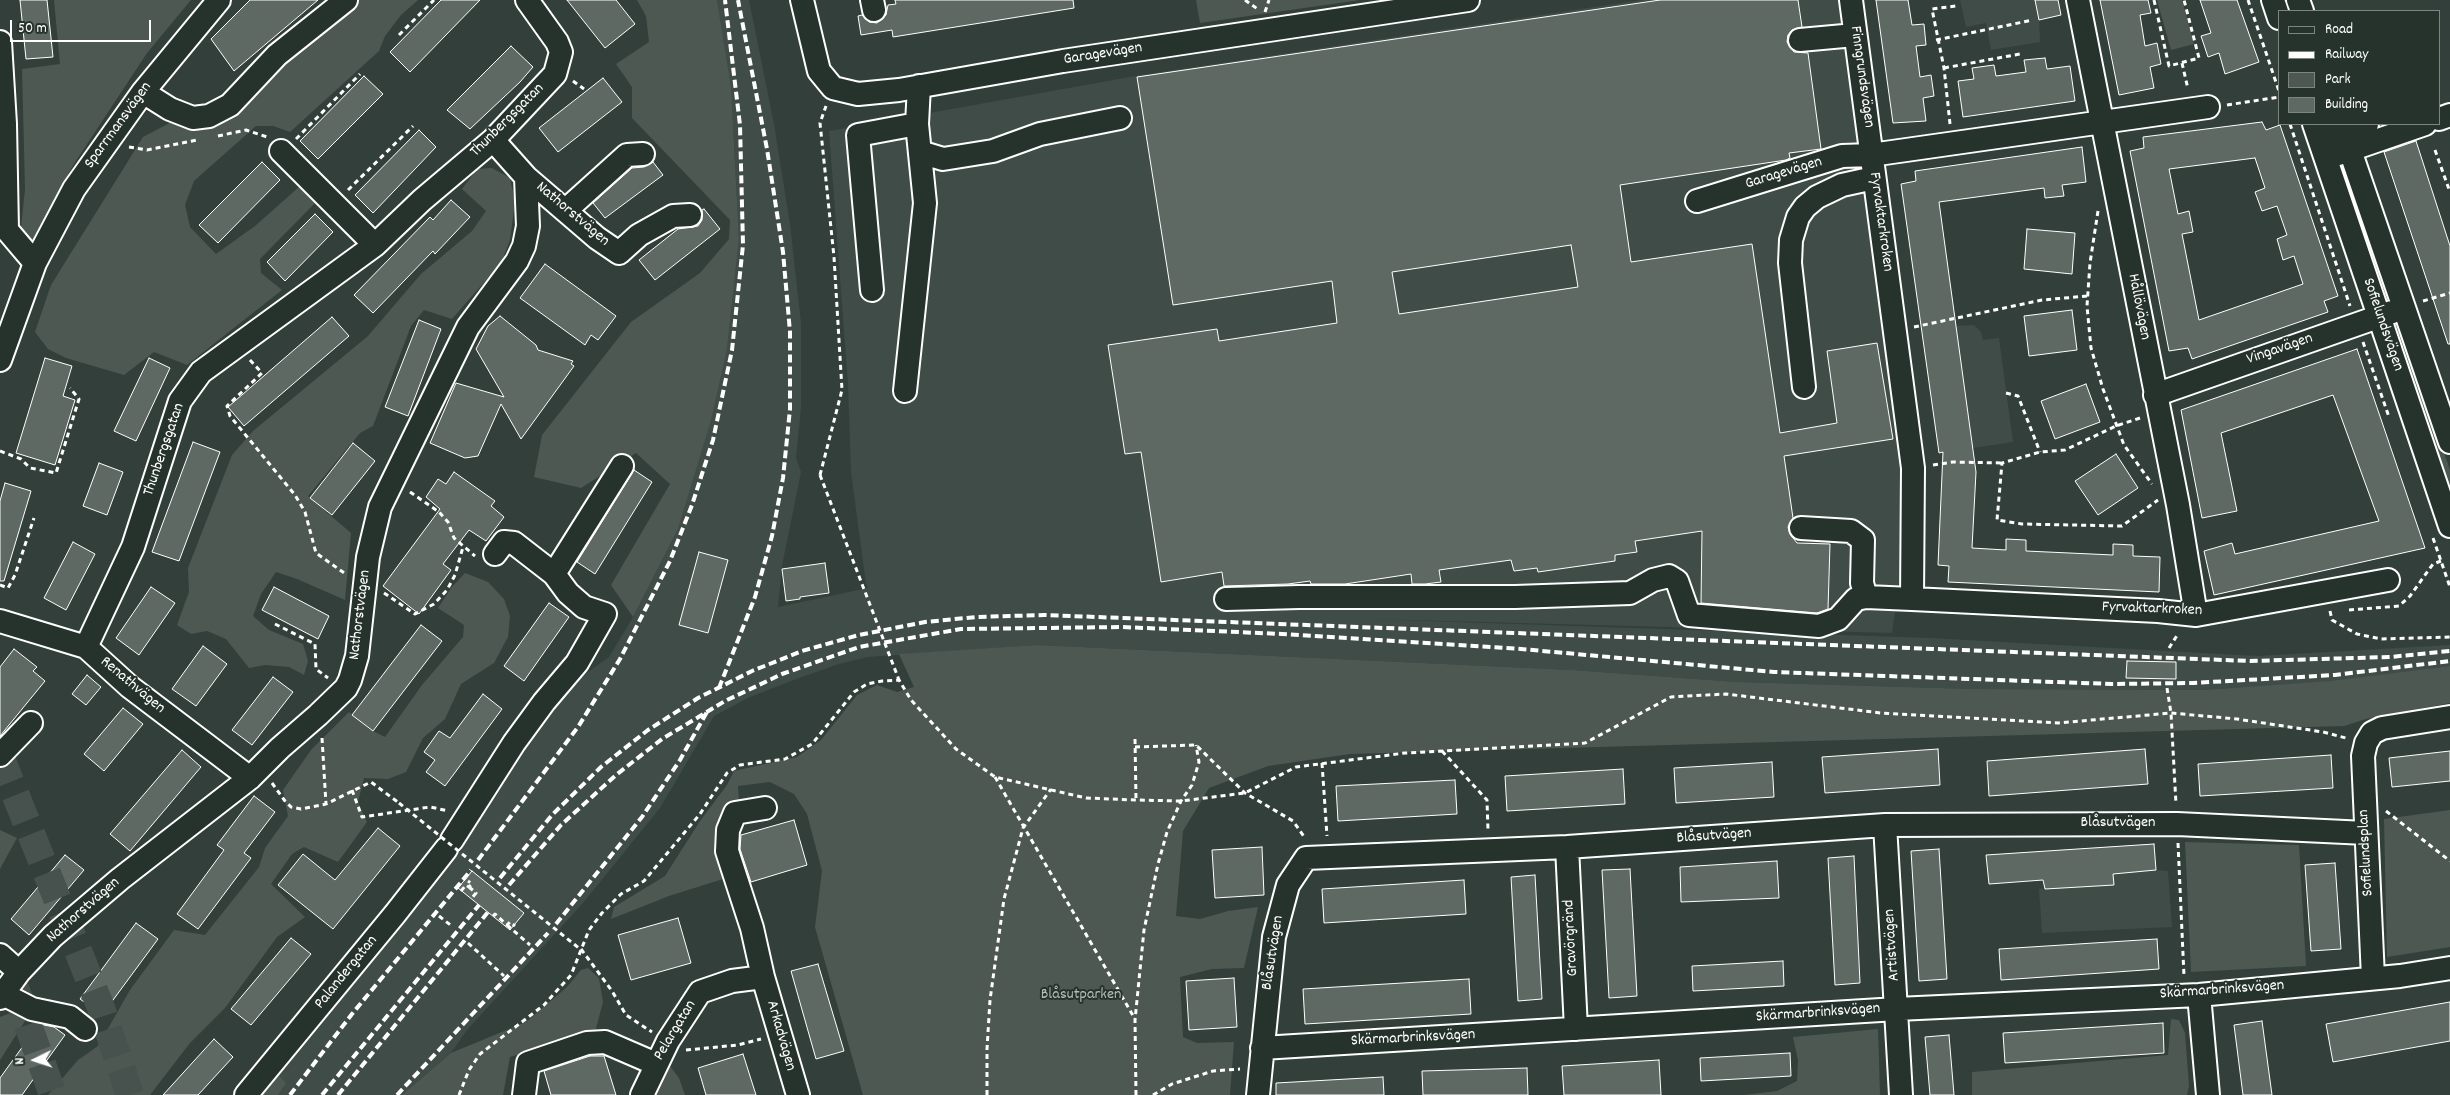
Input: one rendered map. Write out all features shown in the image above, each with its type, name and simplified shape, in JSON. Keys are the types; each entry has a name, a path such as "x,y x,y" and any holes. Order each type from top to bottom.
{"street":[{"name":"Sparrmansvägen","path":"0,360 35,264 74,189 143,92 219,0"},
{"path":"143,92 170,109 193,118 209,116 230,105 277,55 346,0"},
{"name":"Thunbergsgatan","path":"86,647 133,547 180,401 201,372 375,245 422,200 493,140 555,74 561,52 545,23 527,0"},
{"name":"Garagevägen","path":"802,0 819,71 833,88 858,94 1468,0"},
{"name":"Finngrundsvägen","path":"1851,0 1871,155"},
{"name":"Hållövägen","path":"2078,0 2178,505 2196,616"},
{"path":"2272,0 2278,15"},
{"path":"1800,40 1855,35"},
{"path":"0,42 7,230 35,264"},
{"path":"905,391 925,203 917,124 919,86"},
{"name":"Fyrvaktarkroken","path":"1912,599 1913,468 1896,330 1871,155 1952,142 2208,108"},
{"path":"920,152 943,158 993,151 1040,134 1120,118"},
{"path":"872,290 858,135 917,124"},
{"path":"2345,135 2365,125"},
{"path":"2319,140 2418,125"},
{"name":"Sofielundsvägen","path":"2345,135 2414,305 2450,442"},
{"name":"Nathorstvägen","path":"493,140 526,177 597,238 618,253 639,235 673,216 690,215"},
{"name":"Sofielundsvägen","path":"2319,140 2379,316 2441,532"},
{"path":"281,151 375,245"},
{"path":"566,210 627,155 643,154"},
{"name":"Garagevägen","path":"1697,201 1842,156 1871,155"},
{"name":"Nathorstvägen","path":"2,996 19,972 60,929 120,879 259,778 280,748 346,688 357,656 373,532 380,507 468,327 517,261 524,246 528,226 526,177"},
{"path":"1804,388 1790,263 1791,240 1798,217 1805,206 1817,197 1842,185 1874,178"},
{"name":"Vingavägen","path":"2157,403 2356,324 2414,305"},
{"path":"495,554 504,542 510,541 554,574 622,466"},
{"path":"1226,599 1515,597 1630,593 1653,580 1669,576 1677,581 1690,615 1819,626 1838,619 1856,599 1866,597 1862,583 1863,540 1851,531 1801,528"},
{"name":"Palandergatan","path":"246,1095 395,914 449,844 519,736 544,702 578,663 605,614 584,607 568,593 554,574"},
{"name":"Fyrvaktarkroken","path":"1866,597 2158,611 2196,616 2388,580"},
{"name":"Renathvägen","path":"0,621 86,647 130,686 259,778"},
{"path":"2366,743 2372,733 2382,728 2450,716"},
{"path":"0,756 31,724"},
{"name":"Sofielundsplan","path":"2366,743 2363,756 2364,797 2373,978"},
{"name":"Arkadvägen","path":"765,808 735,813 728,830 727,851 752,928 759,978 780,1034 798,1095"},
{"name":"Blåsutvägen","path":"1258,1095 1274,937 1288,885 1306,858 1567,847 1885,825 2177,824 2366,833"},
{"name":"Artistvägen","path":"1885,825 1901,1095"},
{"name":"Gravörgränd","path":"1567,847 1576,1030"},
{"path":"0,955 19,972"},
{"path":"2373,978 2450,968"},
{"name":"Pelargatan","path":"642,1095 668,1040 700,992 732,981 759,978"},
{"name":"Skärmarbrinksvägen","path":"1261,1058 1576,1030 1897,1009 2192,995 2373,978"},
{"path":"2192,995 2208,1095"},
{"path":"2,996 32,1009 70,1018 85,1029"},
{"path":"524,1095 528,1063 587,1043 605,1042 656,1064"}],"path":[{"path":"399,35 434,0"},
{"path":"1246,0 1264,14"},
{"path":"2154,0 2169,66 2199,58 2184,0"},
{"path":"2248,0 2278,89"},
{"path":"1952,142 1944,68 1936,40 1932,9 1956,6"},
{"path":"1936,40 2033,20"},
{"path":"1944,68 2020,54"},
{"path":"2182,63 2188,89"},
{"path":"281,151 283,144 294,142 360,74"},
{"path":"2208,108 2278,97"},
{"path":"820,123 834,257 842,390 820,475 900,680 911,700 956,749 995,777 1086,798 1181,802 1246,793 1296,766 1442,751 1585,743 1671,697 1726,694 1882,713 2058,723 2171,713 2237,719 2323,732 2366,743"},
{"path":"2290,125 2356,324 2392,423"},
{"path":"347,191 413,126"},
{"path":"211,137 246,130 264,134"},
{"path":"124,144 136,149 147,150 201,139"},
{"path":"2435,150 2450,192"},
{"path":"2099,209 2090,263 2088,296 2091,348 2124,445 2154,485"},
{"path":"2414,305 2450,293"},
{"path":"1896,330 2042,300 2088,296"},
{"path":"237,346 262,373 227,406 230,416 295,495 304,512 316,553 365,586 382,592 415,614 434,604 447,590 455,575 463,547"},
{"path":"0,451 21,459 30,468 56,473 79,399 70,388"},
{"path":"2006,393 2018,396 2040,452"},
{"path":"1913,468 1952,462 2002,463 2040,452 2065,450 2116,426 2157,403"},
{"path":"2002,463 1997,520 2022,524 2122,526 2165,495 2178,505"},
{"path":"404,489 439,512 448,522 454,538 470,552"},
{"path":"0,585 8,588 15,574 34,518"},
{"path":"2441,532 2441,561 2450,587"},
{"path":"2340,610 2400,606 2410,596 2433,564 2441,561"},
{"path":"2335,611 2330,611 2332,620 2357,634 2381,639 2450,637"},
{"path":"275,624 315,644 316,669 328,677"},
{"path":"2167,688 2171,713 2177,824 2192,995"},
{"path":"318,715 323,751 326,804"},
{"path":"1135,739 1136,800"},
{"path":"1135,747 1196,745 1246,793 1294,821 1306,839 1306,858"},
{"path":"1136,1095 1135,1020 1144,930 1167,832 1181,802 1192,785 1199,762 1196,745"},
{"path":"1442,751 1487,800 1489,850"},
{"path":"1322,763 1329,857"},
{"path":"995,777 1135,1020"},
{"path":"259,778 291,807 301,809 326,804 371,782 580,948 612,991 626,1015 642,1028 687,1050 738,1045 780,1034"},
{"path":"352,790 362,817 430,807 446,810 465,820"},
{"path":"987,1095 987,1039 1004,899 1023,828 1051,790"},
{"path":"2364,797 2450,861"},
{"path":"468,881 472,884 469,887"},
{"path":"461,891 466,885 469,887 476,893 471,899"},
{"path":"493,916 495,914 530,945"},
{"path":"439,916 453,927"},
{"path":"508,925 510,922 515,926"},
{"path":"468,942 504,976"},
{"path":"459,1095 469,1070 480,1054 544,1005 577,963 580,948"},
{"path":"480,954 484,949"},
{"path":"1153,1095 1172,1084 1261,1058"}],"shaded area":[{"path":"717,0 749,0 774,124 790,224 801,323 801,408 796,458 801,472 782,566 778,607 868,588 851,472 848,384 829,131 1141,75 1641,0 1839,0 1915,467 1892,633 1369,619 1930,638 2258,656 2450,645 2450,666 2329,682 2202,690 1973,689 1737,682 1572,670 1037,645 868,657 839,664 799,678 750,697 714,716 660,808 583,903 467,1030 451,1053 402,1095 278,1095 286,1083 278,1074 386,945 476,825 549,710 577,680 609,657 633,617 678,529 700,455 727,349 739,239 731,86"},
{"path":"1960,0 2058,0 2061,15 2039,20 2040,42 1991,50 1986,23 1966,27"},
{"path":"1974,325 1981,332 1983,340 1999,338 2013,442 1973,448 1956,326"},
{"path":"2156,870 2168,871 2172,927 2042,933 2039,889 2114,885 2113,874"}],"green space":[{"path":"54,0 191,0 147,53 72,167 52,206 41,233 29,248 19,246 25,189 22,69 60,64"},
{"path":"356,0 418,0 401,15 385,36 379,51 290,132 273,126 256,126 194,181 185,205 190,227 216,254 255,226 299,187 315,203 260,259 261,273 282,290 187,365 154,352 124,375 66,358 48,349 35,332 51,285 143,137 175,120 203,113"},
{"path":"637,0 717,0 731,86 739,239 727,349 711,420 678,529 633,617 611,585 670,484 636,453 581,488 534,477 542,435 631,322 700,273 729,239 730,220 632,118 632,87 616,64 649,42 646,16"},
{"path":"1196,0 1360,0 1200,23"},
{"path":"2157,0 2182,0 2194,44 2171,50"},
{"path":"2344,165 2381,271 2372,274 2338,166"},
{"path":"492,168 510,178 515,202 510,240 501,263 452,319 424,310 411,326 373,426 360,433 308,496 351,533 345,600 276,572 261,594 253,616 269,630 303,644 308,661 304,675 289,667 265,665 249,668 226,639 207,631 191,634 177,625 189,592 188,568 232,455 253,431 368,336 421,274 472,231 486,211 462,189 477,169"},
{"path":"2395,332 2403,333 2450,470 2450,503"},
{"path":"465,573 488,582 504,599 510,616 508,637 494,663 461,684 445,719 423,738 406,772 388,779 364,778 358,802 367,822 338,862 304,847 292,854 271,884 305,917 277,937 225,1008 190,1043 150,1095 48,1095 78,1060 98,1046 130,990 174,930 205,935 259,867 265,848 288,816 283,790 311,750 349,712 369,729 385,737 422,685 463,637 464,625 438,608 451,588"},
{"name":"Blåsutparken","path":"1037,645 1572,670 1737,682 1973,689 2203,690 2331,681 2450,666 2450,703 2366,719 2344,726 1350,754 1268,766 1209,788 1183,831 1176,916 1200,919 1228,911 1258,907 1244,968 1212,969 1180,977 1183,1037 1197,1043 1234,1042 1230,1095 863,1095 815,927 822,871 807,814 794,794 770,782 738,786 739,801 724,837 723,879 669,896 611,919 614,907 665,876 700,821 727,785 734,771 797,757 821,740 857,695 877,685 897,692 914,687 899,654"},
{"path":"2450,810 2450,947 2387,957 2384,819"},
{"path":"0,830 17,838 0,869"},
{"path":"2185,842 2299,845 2306,966 2191,972"},
{"path":"588,968 599,978 603,1002 595,1032 510,1057 503,1095 402,1095 451,1053 526,1022 567,987 581,970"},
{"path":"16,1011 29,1015 0,1060 0,1017"},
{"path":"2171,1019 2179,1020 2185,1033 2189,1086 2187,1095 1972,1095 1972,1072 2168,1055"},
{"path":"1878,1029 1880,1095 1744,1095 1777,1091 1797,1081 1798,1060 1793,1037"},
{"path":"667,1062 679,1078 685,1095 653,1095"},
{"path":"278,1074 286,1083 278,1095 259,1095"}],"building":[{"path":"20,0 47,0 53,57 26,59"},
{"path":"250,0 318,0 234,71 211,39"},
{"path":"441,0 480,0 410,72 390,52"},
{"path":"567,0 616,0 635,24 605,48"},
{"path":"895,0 1073,0 1074,8 893,37 892,30 861,35 858,16 862,15 869,22 877,23 886,15 888,5 896,4"},
{"path":"1660,0 1798,0 1802,27 1792,30 1788,35 1787,42 1794,52 1808,53 1821,149 1789,153 1790,158 1786,160 1620,185 1631,262 1752,244 1780,433 1837,423 1827,351 1877,343 1893,439 1784,456 1793,518 1788,527 1790,534 1797,543 1830,544 1828,609 1817,613 1701,603 1702,531 1635,541 1637,552 1615,555 1615,561 1538,572 1537,568 1514,571 1511,560 1439,570 1441,582 1425,584 1412,584 1411,574 1345,584 1311,584 1310,581 1288,584 1224,586 1222,572 1161,582 1141,452 1125,454 1108,345 1217,329 1219,341 1337,323 1332,281 1173,305 1137,77","holes":["1571,245 1578,287 1399,314 1392,272"]},
{"path":"1876,0 1908,0 1912,25 1924,24 1926,45 1916,46 1920,77 1931,75 1934,96 1923,98 1926,121 1893,123"},
{"path":"2035,0 2058,0 2061,15 2039,20"},
{"path":"2100,0 2148,0 2151,13 2140,15 2145,46 2157,43 2161,64 2150,67 2154,88 2119,95"},
{"path":"2200,0 2237,0 2259,62 2225,74 2219,53 2208,57 2201,36 2211,33"},
{"path":"511,46 533,67 520,82 470,129 447,110"},
{"path":"2045,58 2047,69 2070,66 2075,101 1963,117 1958,81 1974,79 1972,68 1994,65 1996,76 2026,72 2024,60"},
{"path":"364,76 383,94 318,159 300,141"},
{"path":"603,78 622,102 558,152 539,128"},
{"path":"2262,122 2266,130 2280,125 2338,296 2324,301 2328,312 2192,359 2188,348 2169,351 2130,151 2144,148 2143,137","holes":["2255,158 2265,188 2255,192 2262,211 2277,206 2287,235 2277,239 2283,260 2294,256 2303,284 2199,320 2182,234 2193,232 2189,211 2178,214 2169,169"]},
{"path":"419,130 436,147 373,213 355,195"},
{"path":"2416,141 2450,246 2450,344 2448,344 2384,152"},
{"path":"2082,147 2086,182 2062,185 2064,196 2045,198 2044,188 1939,202 1976,472 1972,548 2006,550 2006,539 2026,540 2026,551 2113,555 2113,544 2133,545 2133,556 2160,557 2159,592 1948,582 1949,566 1938,565 1943,452 1939,453 1901,184 1916,181 1915,171"},
{"path":"262,162 280,180 218,243 199,225"},
{"path":"653,162 663,175 605,218 593,203 632,168 644,167"},
{"path":"451,200 470,217 435,254 433,251 373,313 354,295 430,217 433,220"},
{"path":"704,209 720,229 655,280 639,260 678,229 698,226 702,220 702,210"},
{"path":"315,214 333,232 285,281 267,262"},
{"path":"2027,229 2075,233 2072,274 2024,269"},
{"path":"545,264 616,316 598,340 591,335 585,345 520,298"},
{"path":"2072,310 2077,350 2029,356 2024,316"},
{"path":"500,316 536,345 538,350 573,361 571,364 574,366 521,439 501,404 478,456 465,458 430,443 456,383 504,397 476,349 488,326"},
{"path":"332,317 349,336 244,426 228,407"},
{"path":"419,320 441,329 408,416 385,407"},
{"path":"2357,349 2425,548 2214,595 2204,551 2232,543 2235,554 2379,521 2333,395 2221,433 2237,511 2202,518 2181,410"},
{"path":"45,358 72,366 63,396 75,400 55,465 16,453"},
{"path":"149,358 170,368 136,441 114,431"},
{"path":"2086,384 2100,422 2055,439 2041,401"},
{"path":"193,442 220,452 179,561 152,552"},
{"path":"353,443 375,461 332,515 310,498"},
{"path":"2116,454 2138,488 2098,515 2075,481"},
{"path":"99,463 123,472 107,515 83,506"},
{"path":"634,470 652,482 595,574 577,562"},
{"path":"454,472 495,501 491,506 504,517 486,541 469,530 443,564 451,570 419,614 383,586 440,509 426,497 438,479 446,484"},
{"path":"5,483 31,491 4,581 0,581 0,501"},
{"path":"73,542 95,554 66,610 44,598"},
{"path":"699,552 728,560 708,633 679,625"},
{"path":"825,563 829,593 786,601 782,569"},
{"path":"151,587 175,603 139,655 116,638"},
{"path":"274,587 329,616 318,639 262,610"},
{"path":"549,603 569,617 524,681 504,666"},
{"path":"421,625 442,641 373,731 352,715"},
{"path":"203,646 227,664 196,706 172,689"},
{"path":"14,649 37,667 33,671 45,681 0,736 0,667"},
{"path":"2127,661 2176,662 2176,679 2126,678"},
{"path":"87,675 101,687 86,705 72,694"},
{"path":"273,677 293,692 252,745 232,730"},
{"path":"483,694 502,709 445,786 426,772 435,760 424,752 439,731 450,738"},
{"path":"123,708 143,724 104,771 84,754"},
{"path":"1938,749 1940,785 1825,793 1822,757"},
{"path":"2145,749 2148,784 1989,796 1987,761"},
{"path":"182,750 201,767 130,851 110,834"},
{"path":"2450,751 2450,781 2392,787 2389,758"},
{"path":"2331,755 2333,788 2200,796 2198,764"},
{"path":"1772,762 1774,797 1676,803 1674,768"},
{"path":"1623,769 1625,804 1507,811 1505,776"},
{"path":"1455,780 1457,814 1338,821 1336,786"},
{"path":"254,796 275,812 244,853 251,858 198,929 177,914 224,850 217,845"},
{"path":"794,820 807,865 751,882 740,849 741,835"},
{"path":"378,828 400,846 333,929 278,885 303,854 335,880"},
{"path":"2154,844 2156,870 2113,874 2114,885 2045,889 2043,880 1989,884 1986,855"},
{"path":"1262,847 1264,895 1215,898 1212,850"},
{"path":"1939,849 1947,979 1919,981 1911,851"},
{"path":"65,855 84,870 29,935 11,919"},
{"path":"1854,856 1860,983 1835,985 1828,858"},
{"path":"1777,861 1779,898 1681,902 1680,867"},
{"path":"2335,863 2341,949 2311,951 2305,865"},
{"path":"1630,869 1637,996 1609,998 1602,870"},
{"path":"472,871 524,913 510,930 458,888"},
{"path":"1535,875 1542,999 1518,1001 1511,877"},
{"path":"1464,880 1466,914 1324,923 1322,889"},
{"path":"678,918 691,963 631,980 618,935"},
{"path":"136,923 158,939 102,1015 80,999"},
{"path":"291,938 311,954 251,1025 231,1009"},
{"path":"2157,939 2159,969 2001,980 1999,949"},
{"path":"1783,961 1784,986 1693,991 1692,966"},
{"path":"818,964 844,1051 816,1059 791,971"},
{"path":"1234,978 1237,1027 1189,1030 1186,981"},
{"path":"1469,979 1471,1014 1305,1024 1303,989"},
{"path":"2450,1002 2450,1041 2333,1062 2326,1024"},
{"path":"2262,1021 2272,1095 2243,1095 2234,1025"},
{"path":"2163,1023 2164,1053 2005,1063 2003,1033"},
{"path":"39,1024 54,1027 65,1035 22,1095 0,1095 0,1078"},
{"path":"1949,1035 1954,1095 1930,1095 1925,1037"},
{"path":"214,1039 233,1057 198,1095 163,1095"},
{"path":"1790,1053 1791,1076 1701,1081 1700,1058"},
{"path":"743,1054 756,1095 706,1095 698,1068"},
{"path":"590,1056 604,1056 616,1095 551,1095 544,1071"},
{"path":"1659,1060 1661,1095 1564,1095 1562,1066"},
{"path":"1527,1068 1528,1095 1423,1095 1422,1071"},
{"path":"1383,1077 1384,1095 1276,1095 1276,1083"}],"tunnel":[{"path":"0,756 101,1008 130,1095"},
{"path":"14,985 53,1095"}],"railway":[{"path":"478,860 578,727 620,659 670,561 692,505 713,440 732,350 743,245 740,125 725,0"},
{"path":"719,688 755,597 772,536 783,478 790,409 790,332 783,252 767,149 738,0"},
{"path":"500,878 552,815 601,767 648,730 698,698 752,671 802,651 859,635 925,622 976,617 1044,615 2250,661 2390,657 2450,651"},
{"path":"509,885 561,825 616,775 662,739 725,701 782,674 859,647 961,629 1122,627 1282,634 1521,649 1774,672 2112,684 2193,683 2335,675 2450,661"},
{"path":"556,924 642,817 680,760 708,710"},
{"path":"290,1095 352,1014 471,870"},
{"path":"322,1095 479,905"},
{"path":"338,1095 488,912"},
{"path":"397,1095 548,933"}]}
